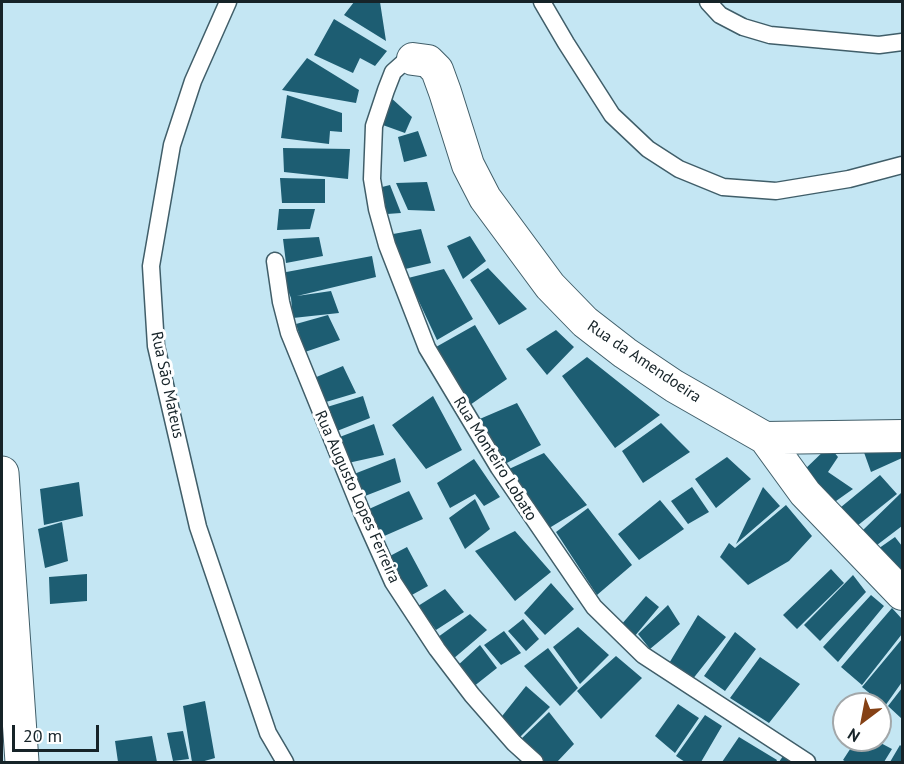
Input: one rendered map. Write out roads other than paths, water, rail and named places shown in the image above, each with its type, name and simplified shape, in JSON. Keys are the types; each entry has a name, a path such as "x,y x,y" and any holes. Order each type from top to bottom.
{"street":[{"name":"Rua da Amendoeira","path":"413,59 428,61 437,70 468,165 485,198 550,286 585,322 625,353 674,386 765,438 806,493 903,594"},
{"path":"765,438 903,436"},
{"path":"2,473 22,762"}],"lane":[{"name":"Rua São Mateus","path":"228,2 193,81 172,146 151,266 156,345 198,527 268,733 285,762"},
{"path":"542,2 612,115 648,149 679,169 723,188 776,191 849,179 903,165"},
{"path":"708,2 720,15 735,23 770,35 879,45 903,42"},
{"name":"Rua Monteiro Lobato","path":"413,59 402,64 393,72 386,90 374,126 372,179 387,245 427,348 498,468 594,607 643,656 807,762"},
{"name":"Rua Augusto Lopes Ferreira","path":"275,261 281,302 289,333 363,515 393,582 437,649 472,695 514,743 536,762"}]}
